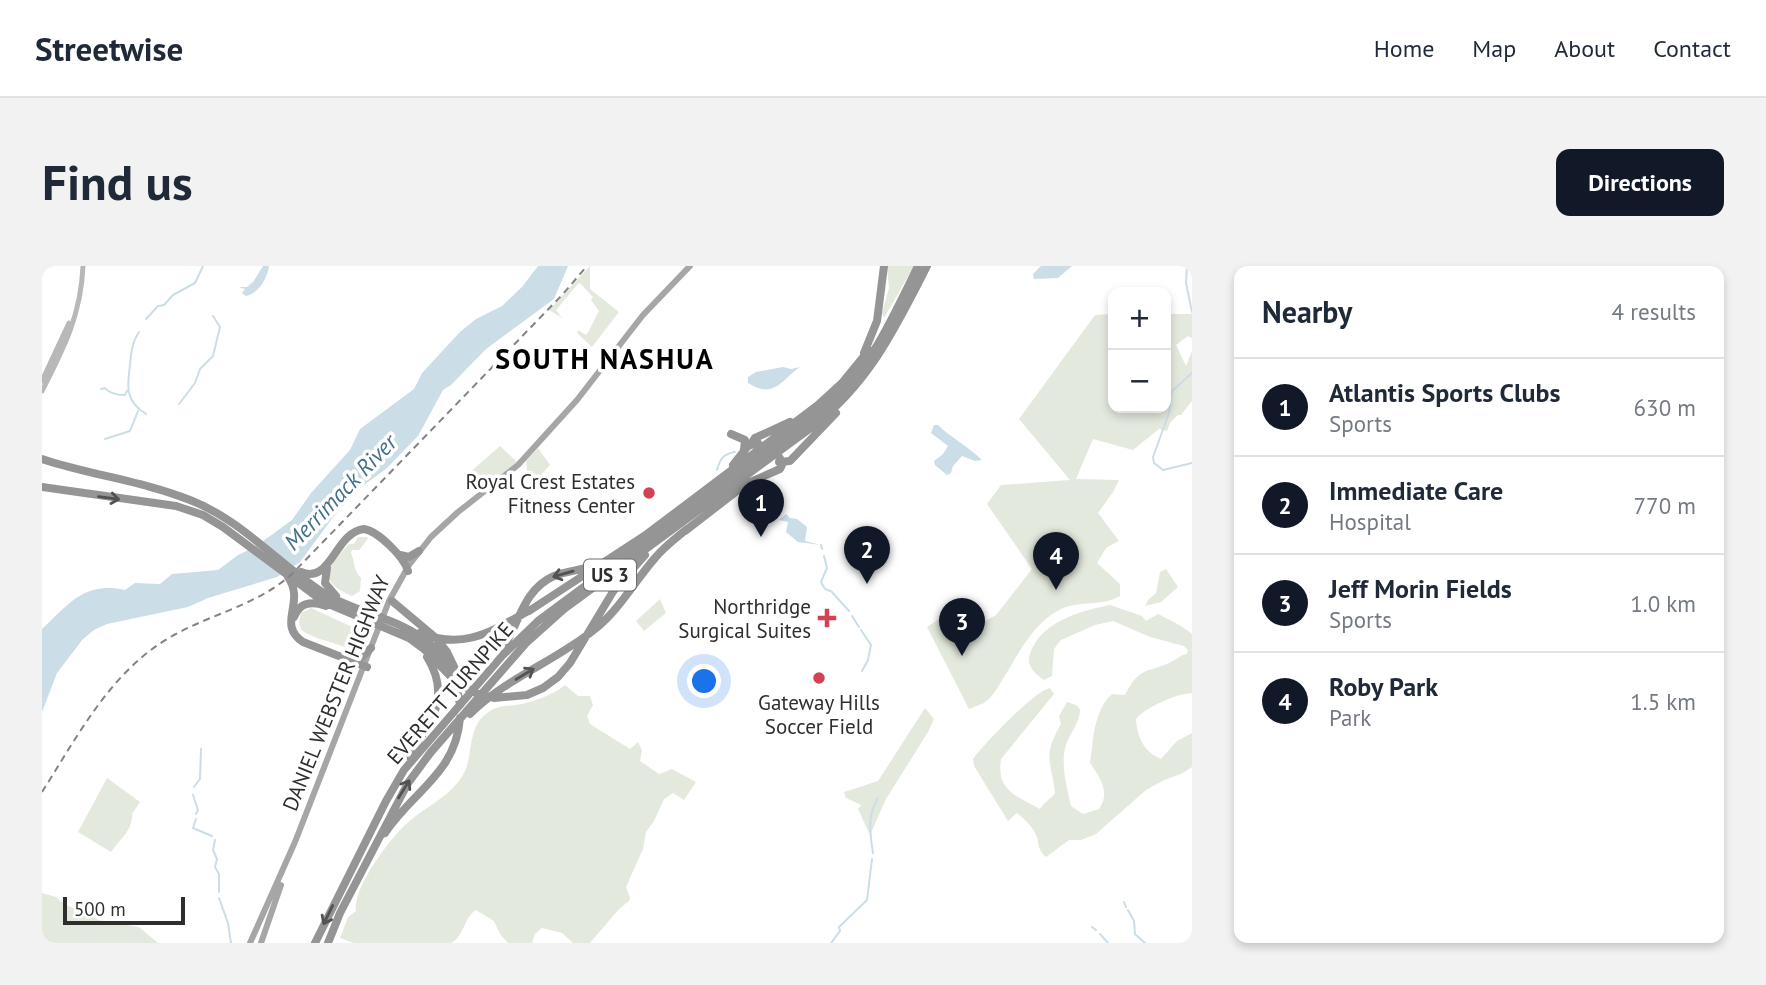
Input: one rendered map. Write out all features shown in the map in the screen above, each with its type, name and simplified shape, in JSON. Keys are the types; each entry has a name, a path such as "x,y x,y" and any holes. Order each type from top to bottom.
{"highway":[{"path":"844,381 872,337 884,266"},
{"name":"US 3","path":"910,290 919,266"},
{"name":"US 3","path":"910,290 927,266"},
{"name":"EVERETT TURNPIKE","path":"779,456 848,386 873,353 896,309 910,290"},
{"name":"EVERETT TURNPIKE","path":"779,456 839,404 861,380 884,348 910,290"},
{"path":"604,606 635,570 687,529 746,484 780,469 779,456 869,350 896,309"},
{"path":"779,456 790,461 851,396 869,374 884,348"},
{"path":"758,450 755,438 790,422 823,402"},
{"path":"683,507 728,470 743,452 745,440 731,434"},
{"path":"743,452 758,450"},
{"path":"525,611 617,554 758,450"},
{"name":"EVERETT TURNPIKE","path":"758,450 779,456"},
{"name":"EVERETT TURNPIKE","path":"328,943 400,795 423,761 547,622 698,510 758,450"},
{"name":"EVERETT TURNPIKE","path":"316,943 402,772 468,694 527,631 645,543 758,450"},
{"path":"42,459 192,500 218,514 275,566 373,620"},
{"path":"42,487 181,507 208,517 248,541 324,602 347,613"},
{"path":"390,626 417,643 450,678 468,690 503,698 527,695 549,685 566,668 619,583 638,562 698,510"},
{"path":"299,580 322,570 352,532 367,529 401,556 410,557 419,551"},
{"path":"470,711 501,688 595,629 625,599 658,555 687,529"},
{"path":"373,620 330,591 324,580 326,570 349,538 362,532 376,537 407,569"},
{"path":"379,536 407,569"},
{"path":"390,626 443,639 459,640 481,636 592,576 645,543"},
{"path":"468,694 505,645 534,590 548,579 594,566 617,554"},
{"path":"299,580 290,625 295,635 302,641 365,665"},
{"path":"392,601 442,644 457,674 464,703 463,731 454,755 441,775 416,798"},
{"path":"365,665 301,637 295,629 294,617 301,607 310,603 416,634 435,648 450,670 459,699 460,723 454,749 442,770 389,827 366,863"},
{"path":"348,876 387,789 431,723 438,703 438,682 428,658 390,626"},
{"path":"338,652 359,657 371,648"}],"main road":[{"path":"42,381 76,308 82,266"},
{"path":"42,391 77,314 82,295 82,266"},
{"name":"DANIEL WEBSTER HIGHWAY","path":"261,943 389,601 407,569 419,551 450,519 518,465 577,400 639,319 693,266"},
{"name":"DANIEL WEBSTER HIGHWAY","path":"250,943 407,569 446,526 519,467 576,405 643,320 693,266"}],"shaded area":[{"path":"590,266 590,289 619,312 592,347 577,333 578,330 586,335 599,311 591,300 593,297 580,283 556,310 562,318 549,310"},
{"path":"887,266 914,266 884,318 882,313 889,288"},
{"path":"1108,314 1108,413 1171,413 1171,314 1192,314 1192,338 1188,336 1176,345 1186,366 1192,351 1192,401 1181,415 1170,423 1167,431 1159,429 1133,450 1093,439 1076,479 1119,480 1098,513 1119,541 1106,548 1097,563 1120,584 1120,596 1106,601 1068,606 1049,617 1029,637 990,698 969,709 927,627 945,615 964,633 996,615 1032,569 987,504 1001,485 1070,480 1019,419 1095,315"},
{"path":"500,446 517,462 481,492 468,474"},
{"path":"538,448 550,465 534,483 527,470 526,461"},
{"path":"358,537 368,539 359,550 352,550 351,553 361,578 360,591 352,596 334,585 329,574 335,561"},
{"path":"1166,569 1178,587 1161,602 1145,606 1156,593 1160,572"},
{"path":"660,599 666,613 644,631 636,621"},
{"path":"1110,605 1142,616 1146,621 1158,614 1192,634 1192,693 1162,702 1136,719 1142,743 1161,759 1177,741 1192,733 1192,767 1146,790 1096,834 1081,840 1069,840 1046,857 1040,850 1034,831 1024,819 1017,813 1008,821 974,766 973,759 1022,708 1050,688 1054,694 1001,759 1002,778 1016,796 1040,809 1055,793 1049,758 1051,744 1061,724 1059,716 1067,702 1080,709 1079,719 1064,752 1071,806 1083,814 1099,809 1104,791 1090,763 1095,726 1101,708 1112,694 1125,695 1139,675 1187,654 1188,650 1184,646 1150,637 1113,621 1095,625 1061,640 1054,649 1052,676 1044,680 1030,666 1029,658 1035,643 1052,626 1074,615"},
{"path":"311,608 359,630 353,645 347,648 301,630 301,613"},
{"path":"565,685 578,696 590,696 593,705 587,716 590,724 630,749 638,742 642,750 640,761 659,774 672,769 696,782 684,800 673,793 664,799 646,832 643,849 626,887 629,901 590,943 573,943 562,933 542,928 535,934 532,943 508,943 494,921 476,910 456,940 451,943 354,943 340,938 348,917 356,911 360,890 381,853 405,825 447,794 459,781 468,763 476,726 482,718 496,708 535,700"},
{"path":"925,708 934,719 886,799 870,835 858,809 861,805 846,798 844,792 878,781"},
{"path":"107,778 140,802 132,814 128,830 111,852 78,832"},
{"path":"42,893 56,897 66,905 98,920 139,927 158,943 42,943"}],"water":[{"path":"263,266 269,266 264,280 255,292 246,296 242,293 245,289 239,287 247,287 253,282"},
{"name":"Merrimack River","path":"538,266 568,266 554,299 486,349 443,390 418,436 386,469 357,490 300,562 277,577 208,598 188,607 107,624 94,630 83,639 57,673 42,712 42,629 69,603 99,589 125,590 135,583 160,584 172,574 218,570 238,555 255,547 292,520 311,493 350,450 360,429 414,389 422,373 460,332 476,319 502,306 522,287"},
{"path":"1041,266 1072,266 1058,278 1034,279 1033,274"},
{"path":"800,367 772,389 757,388 748,383 748,377 756,372"},
{"path":"934,425 938,425 982,460 975,461 962,456 947,475 935,465 934,461 948,446 931,433"},
{"path":"786,514 807,527 805,541 821,545 798,542 786,532 788,522 779,520"}],"waterway":[{"path":"146,319 158,306 164,305 173,295 195,283 203,266"},
{"path":"1187,266 1186,283 1192,312"},
{"path":"179,404 195,383 200,369 213,356 220,327 213,316"},
{"path":"139,332 132,348 128,387 134,404 146,414"},
{"path":"1192,373 1172,391 1169,413 1153,457 1154,463 1163,470 1192,463"},
{"path":"101,389 122,395 127,391"},
{"path":"105,439 130,431 138,411"},
{"path":"717,470 723,458 735,452"},
{"path":"757,484 779,512"},
{"path":"821,545 822,549"},
{"path":"824,556 827,568 821,582 825,589 830,591"},
{"path":"831,591 849,611"},
{"path":"852,616 859,627"},
{"path":"861,630 871,645 862,671"},
{"path":"194,787 200,779 201,749"},
{"path":"193,795 198,810 196,814"},
{"path":"873,853 871,818 878,798"},
{"path":"196,819 193,828 212,836"},
{"path":"215,840 213,850 217,859 215,867 219,874 219,892"},
{"path":"831,943 840,931 839,927 867,900 872,859"},
{"path":"219,898 228,923 231,943"},
{"path":"1124,902 1126,907"},
{"path":"1128,910 1134,921 1135,934 1145,943"},
{"path":"1092,927 1096,930"},
{"path":"1100,934 1108,943"}],"railway":[{"path":"42,792 99,704 132,666 174,635 264,594 292,574 587,266"}],"place":[{"name":"Royal Crest Estates Fitness Center","path":"649,493"},
{"name":"Atlantis Sports Clubs","path":"761,537"},
{"name":"Immediate Care","path":"867,584"},
{"name":"Roby Park","path":"1056,590"},
{"name":"Northridge Surgical Suites","path":"827,618"},
{"name":"Jeff Morin Fields","path":"962,656"},
{"name":"Gateway Hills Soccer Field","path":"819,678"}],"district":[{"name":"SOUTH NASHUA","path":"605,358"}]}
